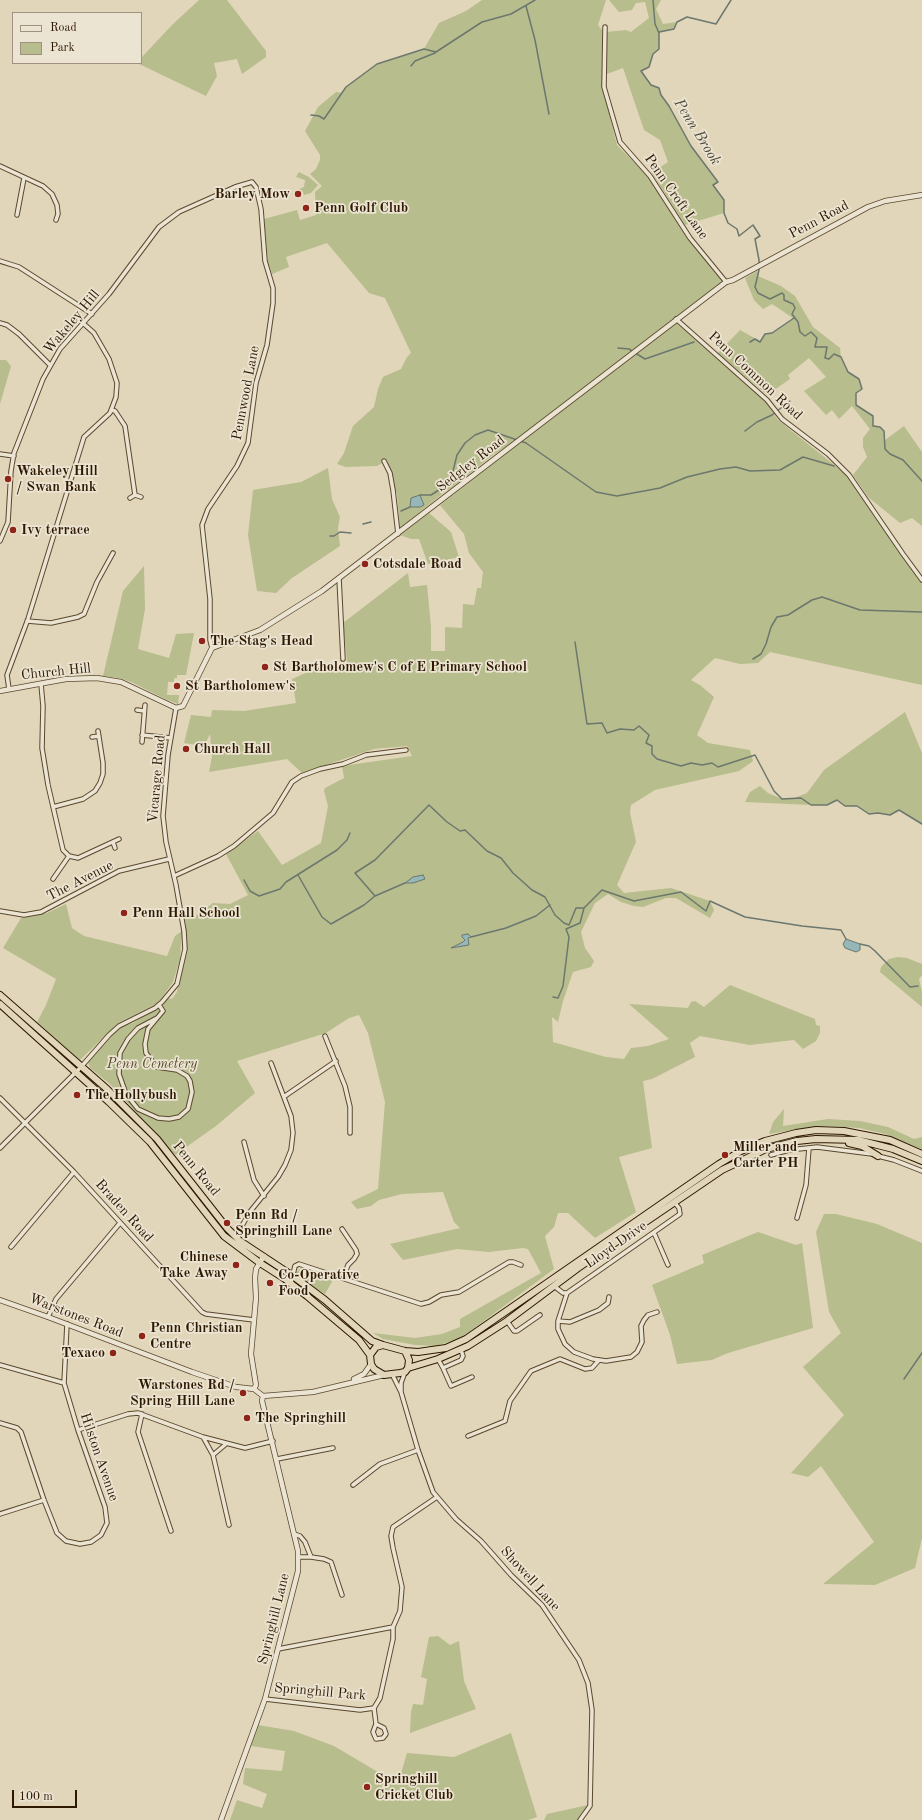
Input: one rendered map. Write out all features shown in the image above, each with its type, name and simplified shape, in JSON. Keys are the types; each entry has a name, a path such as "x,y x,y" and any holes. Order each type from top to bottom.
{"highway":[{"name":"Penn Road","path":"0,995 79,1069 150,1142 224,1236 260,1263 291,1283 354,1336 364,1346 370,1355"},
{"name":"Penn Road","path":"0,1004 119,1101 157,1139 236,1237 325,1300 368,1338 383,1345"},
{"path":"922,1154 890,1140 844,1131 816,1130 796,1133 765,1141 740,1151 719,1164 466,1340 440,1348 418,1352 405,1351 388,1345 383,1345 376,1347 370,1355 371,1364 377,1371 384,1375 392,1374 461,1350 507,1322 554,1286 674,1202 722,1170 754,1154 797,1141 826,1138 858,1140 875,1144 922,1161"},
{"path":"826,1138 855,1143 878,1156"},
{"path":"405,1351 409,1360 407,1370"}],"street":[{"name":"Penn Croft Lane","path":"605,27 604,87 620,142 650,176 690,238 726,282"},
{"path":"0,166 43,186 52,194 57,205 58,214 56,220"},
{"path":"17,215 24,178"},
{"name":"Wakeley Hill","path":"0,541 8,522 11,471 14,456 34,400 50,365 60,349 84,324 132,265 159,227 179,212 252,182"},
{"name":"Pennwood Lane","path":"212,648 210,640 210,599 202,525 208,509 237,466 248,442 256,383 267,345 273,305 273,288 265,261 261,209 256,187 252,182"},
{"name":"Penn Road","path":"733,280 868,208 885,201 922,194"},
{"path":"0,261 19,267 92,314"},
{"name":"Sedgley Road","path":"212,648 260,630 309,600 398,534 676,319 726,282 733,280"},
{"name":"Penn Common Road","path":"676,319 767,400 782,419 828,454 849,475 902,554 922,580"},
{"path":"0,323 7,325 20,334 50,365"},
{"path":"9,689 7,675 27,621 84,437 108,415 114,405 117,390 114,373 102,346 94,333 84,324"},
{"path":"111,410 119,415 125,426 135,495"},
{"path":"0,454 14,456"},
{"path":"384,461 390,473 398,534"},
{"path":"130,498 135,495 141,497"},
{"path":"27,621 51,623 78,617 84,614 100,574 113,554"},
{"path":"339,578 343,659"},
{"path":"179,708 188,700 212,648"},
{"name":"Church Hill","path":"0,691 83,678 110,680 133,687 179,708"},
{"path":"41,684 43,706 42,748 61,846 69,856 78,858 119,840"},
{"path":"142,742 145,705"},
{"name":"Vicarage Road","path":"0,1148 79,1069 109,1035 119,1026 159,1005 173,991 177,984 185,949 183,919 169,859 163,816 171,738 179,708"},
{"path":"137,710 144,711"},
{"path":"53,807 83,799 95,791 103,774 103,763 98,731"},
{"path":"142,735 171,738"},
{"path":"92,737 99,736"},
{"path":"174,876 218,856 234,846 273,813 292,782 301,776 320,769 343,764 366,755 406,750"},
{"path":"113,842 115,848"},
{"path":"53,879 69,856"},
{"name":"The Avenue","path":"0,911 24,915 41,912 119,871 169,859"},
{"path":"57,873 62,875"},
{"path":"157,1018 138,1028 128,1039 120,1053 119,1074 126,1094 138,1109 158,1118 169,1119 179,1117 188,1109 192,1092 190,1081 187,1076 177,1070 157,1067 146,1053 146,1034 163,1012 159,1005"},
{"path":"325,1036 342,1075 348,1096 350,1133"},
{"path":"284,1096 336,1061"},
{"path":"236,1237 249,1213 264,1196 282,1171 291,1150 292,1125 284,1096 271,1063"},
{"name":"Braden Road","path":"0,1098 74,1172 202,1312 206,1314 254,1320"},
{"path":"244,1142 254,1180 264,1196"},
{"path":"797,1218 806,1185 809,1148"},
{"path":"771,1155 809,1148 841,1149 878,1156 922,1171"},
{"path":"11,1247 74,1172"},
{"name":"Lloyd Drive","path":"567,1293 680,1214 679,1208 674,1202"},
{"path":"48,1317 56,1299 120,1223"},
{"path":"342,1229 356,1250 354,1259 348,1265 343,1278"},
{"path":"652,1233 655,1236 668,1265"},
{"path":"264,1256 255,1278 256,1298 251,1354 256,1385 254,1389 263,1396 308,1392 384,1375"},
{"path":"291,1283 296,1266 299,1264 383,1293 421,1304 441,1296 459,1292 509,1262 521,1265"},
{"path":"554,1286 563,1293 567,1293 558,1321 558,1329 564,1344 574,1352 599,1360 606,1361 631,1357 637,1352 642,1342 641,1326 644,1320 648,1315 658,1312"},
{"path":"558,1321 570,1322 598,1310 608,1303 609,1296"},
{"name":"Warstones Road","path":"0,1300 192,1372 236,1387 248,1390 254,1389"},
{"path":"507,1322 514,1331 517,1331 540,1315"},
{"name":"Hilston Avenue","path":"0,1423 17,1428 20,1432 54,1528 58,1533 66,1541 76,1544 86,1544 101,1535 107,1523 105,1507 78,1430 64,1384 67,1324"},
{"path":"443,1368 461,1360 463,1356 461,1350"},
{"path":"438,1359 451,1386 472,1377"},
{"path":"468,1436 504,1421 510,1401 531,1370 560,1359 585,1369 592,1368 599,1360"},
{"path":"349,1382 364,1374 371,1364"},
{"path":"0,1365 64,1384"},
{"name":"Showell Lane","path":"401,1392 401,1384 407,1370"},
{"name":"Showell Lane","path":"392,1374 401,1392 418,1450 433,1492 456,1519 481,1541 511,1575 542,1605 579,1660 588,1683 592,1710 590,1806 580,1820"},
{"name":"Springhill Lane","path":"221,1820 265,1699 296,1583 298,1557 294,1534 273,1440 262,1401 263,1396"},
{"path":"78,1430 128,1414 142,1414 203,1437 245,1448 273,1440"},
{"path":"142,1414 138,1432 170,1531"},
{"path":"203,1437 212,1455 230,1525"},
{"path":"212,1455 226,1444"},
{"path":"277,1459 333,1448"},
{"path":"352,1478 354,1483 380,1464 418,1450"},
{"name":"Springhill Park","path":"376,1724 384,1728 386,1734 383,1738 376,1739 373,1732 376,1724 374,1708 380,1698 393,1639 393,1627 400,1611 402,1587 391,1536 393,1527 437,1497"},
{"path":"0,1514 44,1500"},
{"path":"294,1534 300,1536 305,1542 311,1556"},
{"path":"298,1557 311,1556 324,1558 331,1562 342,1596"},
{"path":"278,1649 393,1627"},
{"name":"Springhill Park","path":"265,1699 360,1710 374,1708"}],"green space":[{"path":"199,0 227,0 266,51 266,57 242,74 237,59 214,63 217,76 206,96 139,64 142,64 142,57 173,24"},
{"path":"482,0 606,0 598,25 602,30 602,85 617,145 648,176 690,242 723,282 447,490 400,528 397,495 387,460 377,466 346,467 337,464 344,453 353,426 374,407 378,389 383,377 401,369 407,357 411,353 385,298 369,293 327,243 286,257 289,267 272,274 268,262 264,219 297,210 300,220 316,215 315,192 322,186 310,174 316,169 320,160 320,155 305,131 318,107 336,92 342,93 346,87 377,64 424,49 439,23 466,11"},
{"path":"609,0 661,0 656,9 663,24 677,22 674,29 659,33 659,49 653,54 649,67 642,71 651,85 659,88 661,95 669,106 691,146 718,182 713,185 724,200 724,213 685,225 652,173 668,162 660,140 644,130 623,68 607,74 606,32 626,30 631,32 649,18 645,2 636,3 632,10 619,12"},
{"path":"299,172 309,177 318,185 311,193 304,195 302,190 299,191 298,194 295,191 304,187 305,180 296,177"},
{"path":"759,270 758,276 781,286 795,296 813,327 840,348 841,357 848,372 859,379 862,389 856,393 856,405 873,416 873,425 880,427 884,431 885,440 904,426 922,452 922,526 912,518 900,523 868,497 853,475 867,457 863,447 863,438 870,429 852,406 839,419 832,410 826,415 804,391 826,377 809,358 788,375 790,379 767,395 718,353 740,330 760,341 765,334 772,333 793,319 772,304 763,309 754,300 745,278"},
{"name":"Penn Cemetery","path":"676,323 764,399 778,420 848,476 922,583 922,685 770,652 758,663 740,664 715,658 691,680 700,685 714,697 697,735 708,743 750,750 753,761 739,771 655,790 631,805 630,812 636,842 617,885 624,893 671,888 710,901 714,910 710,918 676,898 666,898 643,907 621,902 608,894 595,903 581,932 585,948 594,961 591,967 573,972 563,1001 558,1022 552,1017 553,1042 606,1057 624,1059 631,1048 648,1046 669,1039 629,1004 688,1008 691,1002 695,1001 704,1007 730,985 815,1019 816,1025 820,1026 820,1033 816,1041 803,1049 794,1040 750,1045 700,1036 690,1043 695,1057 652,1079 643,1081 652,1148 619,1157 636,1212 595,1238 568,1213 558,1213 554,1227 545,1236 554,1269 469,1332 457,1339 436,1346 415,1345 383,1339 373,1333 415,1338 442,1334 460,1327 460,1319 541,1273 528,1249 523,1248 489,1252 457,1249 403,1260 390,1244 460,1228 454,1222 443,1192 402,1194 379,1200 371,1206 357,1209 351,1202 378,1189 385,1102 368,1033 359,1015 349,1018 326,1033 237,1061 255,1093 216,1126 175,1155 110,1084 90,1068 88,1062 120,1027 133,1023 168,998 172,999 177,992 187,948 185,918 193,918 213,903 230,904 248,895 226,854 258,831 282,865 321,843 328,806 324,791 325,788 344,778 342,766 412,756 407,746 374,749 302,773 287,759 209,772 212,757 210,734 206,742 197,745 184,743 191,715 211,717 212,710 244,711 296,703 292,679 310,671 348,670 343,623 408,573 410,587 427,585 431,627 431,651 445,651 445,627 462,628 463,604 474,605 477,588 481,588 483,572 469,553 464,534 440,505"},
{"path":"0,360 6,360 11,366 0,404"},
{"path":"328,468 332,499 340,517 338,528 340,546 292,578 276,593 257,591 248,535 253,490 301,482"},
{"path":"429,513 451,532 459,557 428,564 419,539 411,539 400,535"},
{"path":"144,566 145,609 138,649 169,658 176,634 194,633 186,675 177,675 177,678 174,678 174,682 168,682 167,695 179,695 178,704 131,682 119,678 103,676 123,591"},
{"path":"905,712 922,753 922,824 899,810 890,815 878,813 869,814 857,806 845,806 837,800 827,805 745,802 750,792 760,786 768,793 782,799 792,799 807,793 824,770"},
{"path":"66,904 72,928 84,936 167,956 175,936 182,931 180,959 173,982 158,1003 118,1023 80,1060 37,1022 46,1005 56,979 3,948 21,918 47,913"},
{"path":"898,957 907,958 922,964 922,975 919,979 922,992 922,1007 880,972 881,967 889,959"},
{"path":"784,1109 783,1126 828,1119 860,1121 888,1127 914,1139 922,1137 922,1150 885,1134 859,1128 829,1126 809,1127 769,1134 773,1122"},
{"path":"824,1214 836,1214 877,1224 922,1243 922,1538 915,1568 875,1585 823,1584 874,1542 821,1466 808,1477 791,1473 844,1415 803,1367 841,1333 829,1312 816,1232"},
{"path":"758,1232 796,1245 802,1243 813,1328 728,1353 712,1360 677,1364 670,1335 652,1285 704,1263 702,1255"},
{"path":"302,1267 334,1278 325,1294 294,1274"},
{"path":"438,1636 450,1645 459,1641 464,1681 476,1709 410,1733 413,1704 423,1705 427,1679 421,1677 429,1637"},
{"path":"258,1725 294,1731 334,1746 398,1784 407,1753 454,1757 511,1733 537,1817 528,1820 230,1820 237,1800 262,1808 267,1794 243,1784 245,1768 282,1771 285,1751 251,1746"},
{"path":"588,1805 578,1820 544,1820 547,1814"}],"water":[{"path":"420,495 424,505 420,507 410,507 411,498"},
{"path":"423,875 425,879 413,883 405,883 413,877"},
{"path":"468,934 471,937 468,938 469,945 451,948 465,940 462,935"},
{"path":"846,939 860,944 860,950 856,952 845,948 843,944"}],"waterway":[{"path":"311,115 319,116 324,119 346,87 377,64 424,49 436,52 482,22 511,14 535,0"},
{"name":"Penn Brook","path":"653,0 655,24 659,33 659,49 653,54 649,67 641,71 651,85 659,88 661,95 669,106 691,146 718,182 713,185 724,200 724,213 728,223 737,229 739,236 753,225 760,236 755,239 759,260 759,270 755,287 758,293 770,299 782,293 784,295 784,300 793,304 795,308 792,314 798,322 800,332 805,336 811,332 817,338 815,347 827,347 825,358 829,359 834,354 841,357 848,372 859,379 862,389 856,393 856,405 873,416 873,426 880,427 884,431 885,449 890,454 903,460 922,481"},
{"path":"659,32 674,29 677,22 687,17 716,24 731,0"},
{"path":"526,6 535,40 549,114"},
{"path":"411,66 415,61 435,53"},
{"path":"750,342 755,339 760,342 765,334 772,333 794,318"},
{"path":"618,348 629,349 645,359 694,342"},
{"path":"745,431 757,422 772,415 790,401"},
{"path":"420,495 431,495 450,483 457,455 465,443 475,435 488,430 526,443 596,492 617,496 660,488 687,477 720,469 736,467 750,471 780,470 803,457 834,466"},
{"path":"401,511 410,507"},
{"path":"363,524 371,522"},
{"path":"330,536 334,536 340,532 351,533"},
{"path":"753,659 761,654 766,644 771,627 777,617 788,615 812,600 822,597 860,610 922,612"},
{"path":"575,642 587,724 602,723 607,733 620,729 634,730 639,726 649,735 646,743 652,746 652,754 657,759 681,766 691,763 702,765 712,763 718,767 755,755 774,791 782,799 801,798 811,805 827,805 837,800 845,806 857,806 869,814 878,813 890,815 899,810 922,824"},
{"path":"405,883 375,896 355,873 375,860 429,805 447,822 460,831 465,830 487,851 501,858 513,873 532,890 545,897 555,915 564,923 569,925 576,908 584,908"},
{"path":"244,880 250,891 259,896 280,889 286,882 337,850 347,840 350,833"},
{"path":"298,875 322,917 331,924 364,905 375,896"},
{"path":"553,997 558,998 563,986 569,937 566,929 580,923 584,908 602,890 634,901 681,892 706,911 710,901 745,917 802,926 841,930 846,939"},
{"path":"471,937 506,928 536,916 550,905"},
{"path":"860,944 869,946 875,951 910,987 918,986"},
{"path":"904,1379 922,1353"}],"place":[{"name":"Barley Mow","path":"298,194"},
{"name":"Penn Golf Club","path":"306,208"},
{"name":"Wakeley Hill / Swan Bank","path":"8,479"},
{"name":"Ivy terrace","path":"13,530"},
{"name":"Cotsdale Road","path":"365,564"},
{"name":"The Stag's Head","path":"202,641"},
{"name":"St Bartholomew's C of E Primary School","path":"265,667"},
{"name":"St Bartholomew's","path":"177,686"},
{"name":"Church Hall","path":"186,749"},
{"name":"Penn Hall School","path":"124,913"},
{"name":"The Hollybush","path":"77,1095"},
{"name":"Miller and Carter PH","path":"725,1155"},
{"name":"Penn Rd / Springhill Lane","path":"227,1223"},
{"name":"Chinese Take Away","path":"236,1265"},
{"name":"Co-Operative Food","path":"270,1283"},
{"name":"Penn Christian Centre","path":"142,1336"},
{"name":"Texaco","path":"113,1353"},
{"name":"Warstones Rd / Spring Hill Lane","path":"243,1393"},
{"name":"The Springhill","path":"247,1418"},
{"name":"Springhill Cricket Club","path":"367,1787"}]}
